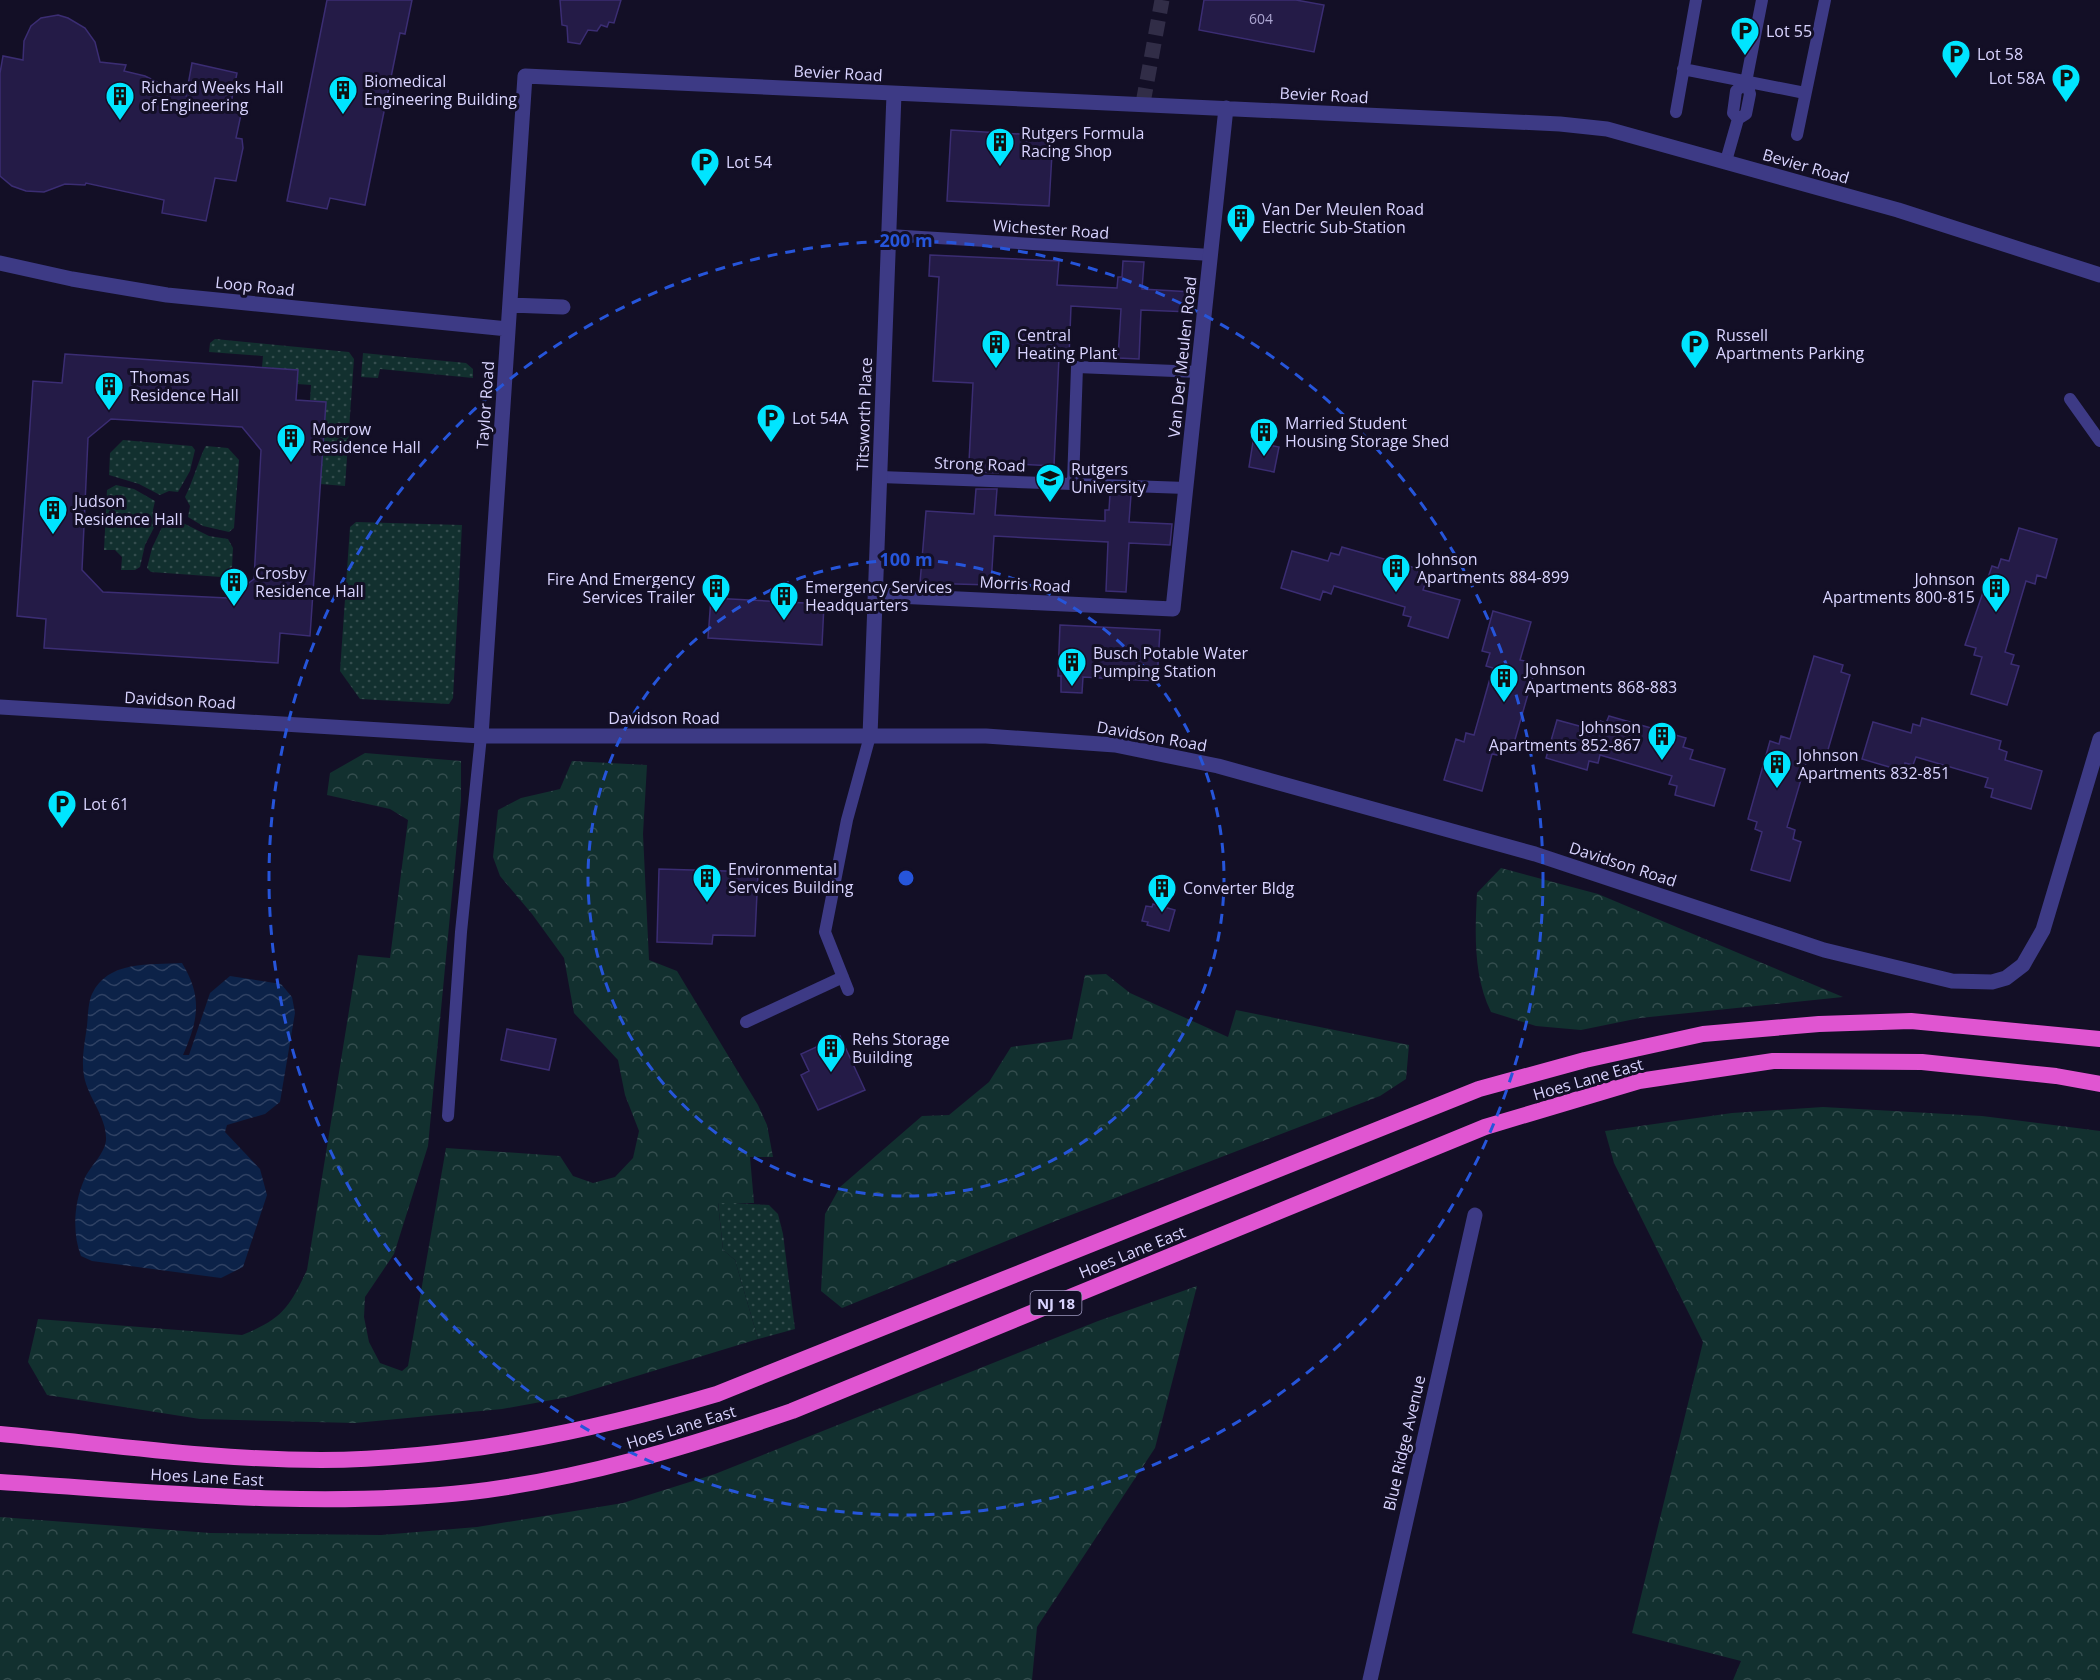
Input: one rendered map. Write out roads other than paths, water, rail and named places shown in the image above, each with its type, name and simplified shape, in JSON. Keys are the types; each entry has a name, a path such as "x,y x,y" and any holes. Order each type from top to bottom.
{"highway":[{"name":"Hoes Lane East","path":"0,1434 158,1452 321,1460 445,1452 550,1437 638,1418 728,1390 1479,1089 1585,1060 1703,1034 1820,1024 1911,1021 2100,1039"},
{"name":"Hoes Lane East","path":"0,1482 319,1501 472,1492 550,1479 621,1464 702,1442 792,1411 1485,1127 1639,1082 1773,1061 1922,1062 2056,1076 2100,1084"}],"street":[{"name":"Bevier Road","path":"525,76 1560,124 1607,129 1898,210 2100,275"},
{"name":"Taylor Road","path":"481,736 525,76"},
{"name":"Titsworth Place","path":"870,736 894,93"},
{"name":"Van Der Meulen Road","path":"1173,609 1226,108"},
{"name":"Loop Road","path":"0,263 72,279 167,295 508,329"},
{"path":"510,305 563,307"},
{"name":"Morris Road","path":"875,595 1173,609"},
{"name":"Davidson Road","path":"0,707 481,736 986,736 1115,745 1218,766 1535,854 1824,950 1952,981 1992,982 2006,978 2023,965 2043,930 2100,739"},
{"name":"Blue Ridge Avenue","path":"1370,1680 1475,1215"}],"lane":[{"path":"1676,112 1696,0"},
{"path":"1726,161 1738,119 1732,113 1736,91 1746,82 1762,0"},
{"path":"1797,135 1824,0"},
{"path":"1683,69 1805,93"},
{"name":"Wichester Road","path":"889,235 1211,255"},
{"path":"1073,483 1077,367 1199,372"},
{"path":"2070,399 2100,441"},
{"name":"Strong Road","path":"880,477 1186,488"},
{"path":"448,1116 461,932 481,736"},
{"path":"848,990 825,932 848,820 870,736"},
{"path":"746,1022 843,977"}],"water":[{"path":"182,963 189,975 196,998 195,1020 183,1055 189,1055 210,993 230,976 281,984 292,997 295,1013 280,1102 265,1114 227,1125 225,1132 260,1169 267,1195 243,1267 221,1278 92,1261 81,1256 76,1238 76,1208 81,1189 86,1175 103,1150 106,1140 104,1123 89,1092 83,1070 88,1010 92,994 108,975 119,970 131,966"}],"tunnel":[{"path":"1143,103 1162,0"}],"place":[{"name":"Lot 55","path":"1745,56"},
{"name":"Lot 58","path":"1956,80"},
{"name":"Lot 58A","path":"2066,104"},
{"name":"Biomedical Engineering Building","path":"343,116"},
{"name":"Richard Weeks Hall of Engineering","path":"120,122"},
{"name":"Rutgers Formula Racing Shop","path":"1000,168"},
{"name":"Lot 54","path":"705,188"},
{"name":"Van Der Meulen Road Electric Sub-Station","path":"1241,244"},
{"name":"Central Heating Plant","path":"996,370"},
{"name":"Russell Apartments Parking","path":"1695,370"},
{"name":"Thomas Residence Hall","path":"109,412"},
{"name":"Lot 54A","path":"771,444"},
{"name":"Married Student Housing Storage Shed","path":"1264,458"},
{"name":"Morrow Residence Hall","path":"291,464"},
{"name":"Rutgers University","path":"1050,504"},
{"name":"Judson Residence Hall","path":"53,536"},
{"name":"Johnson Apartments 884-899","path":"1396,594"},
{"name":"Crosby Residence Hall","path":"234,608"},
{"name":"Fire And Emergency Services Trailer","path":"716,614"},
{"name":"Johnson Apartments 800-815","path":"1996,614"},
{"name":"Emergency Services Headquarters","path":"784,622"},
{"name":"Busch Potable Water Pumping Station","path":"1072,688"},
{"name":"Johnson Apartments 868-883","path":"1504,704"},
{"name":"Johnson Apartments 852-867","path":"1662,762"},
{"name":"Johnson Apartments 832-851","path":"1777,790"},
{"name":"Lot 61","path":"62,830"},
{"name":"Environmental Services Building","path":"707,904"},
{"name":"Converter Bldg","path":"1162,914"},
{"name":"Rehs Storage Building","path":"831,1074"}]}
